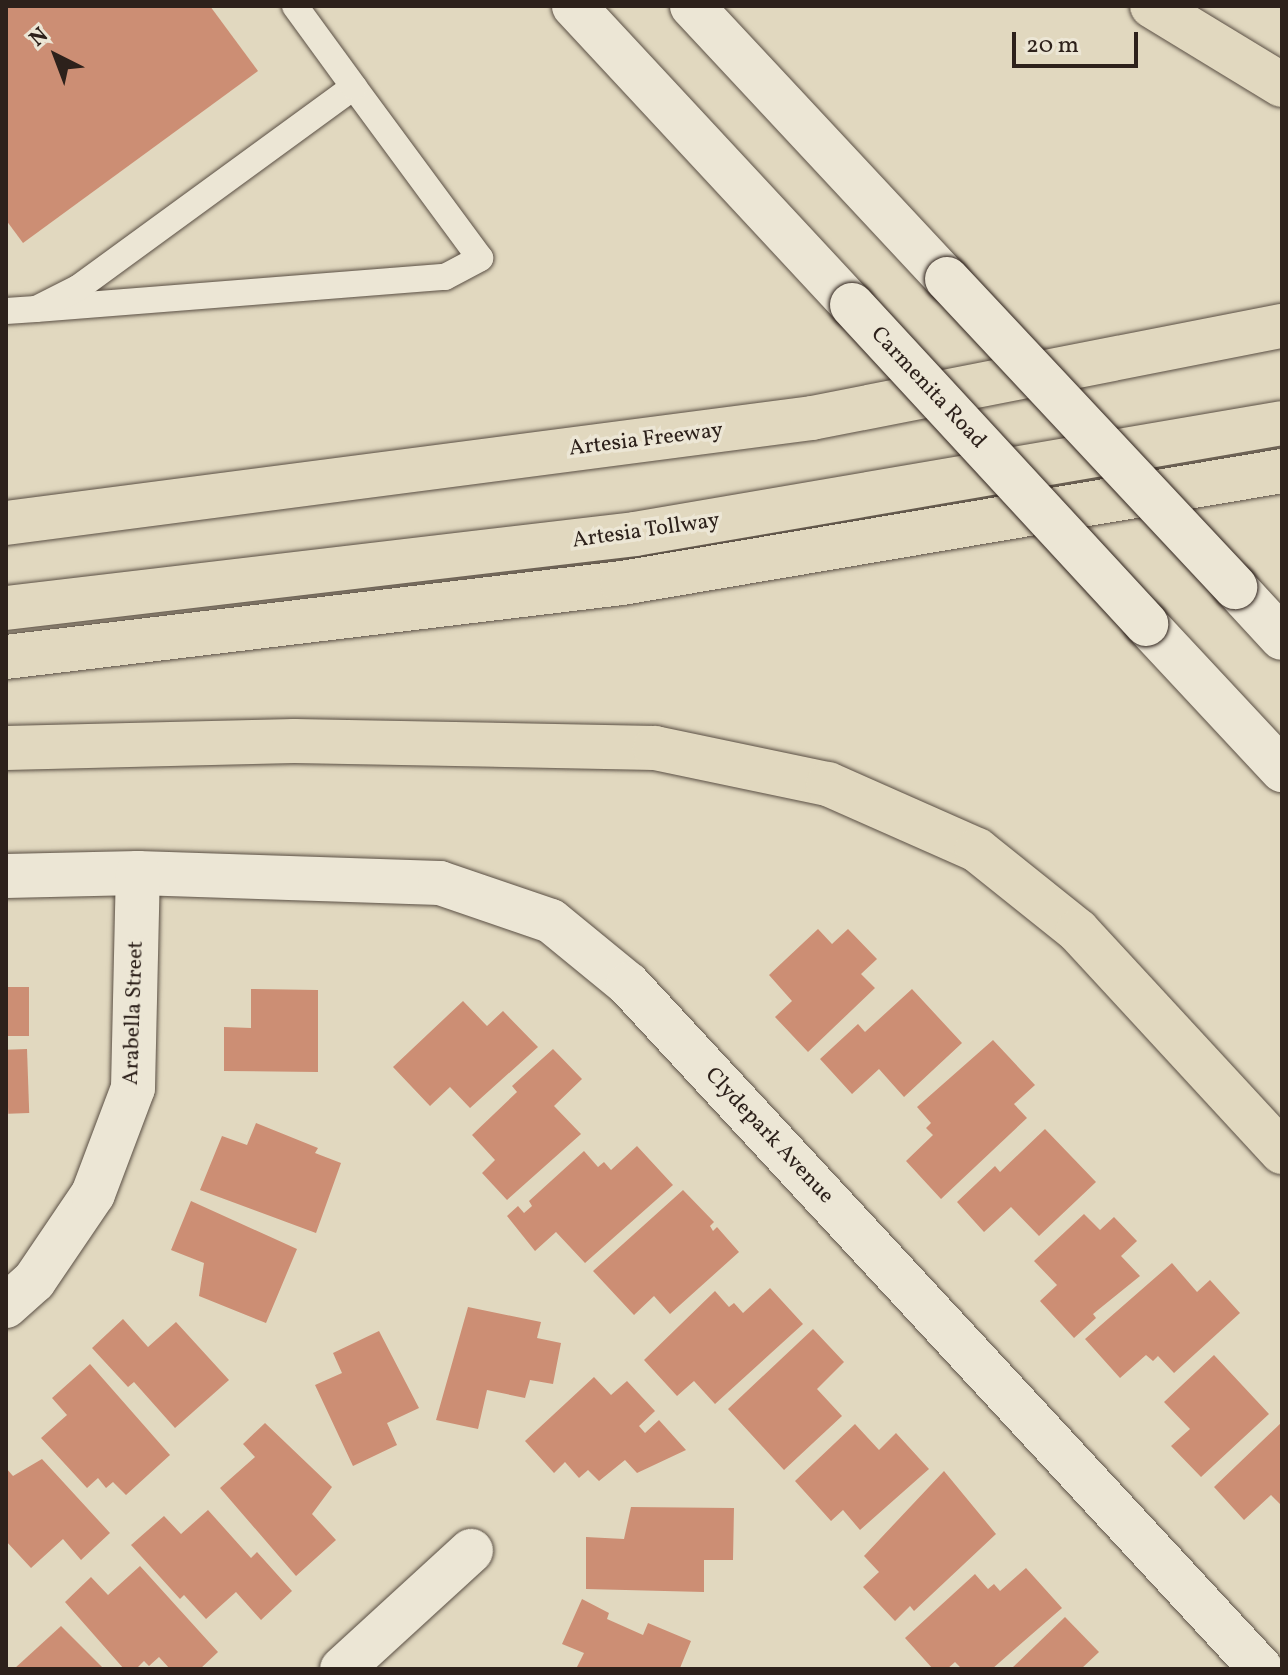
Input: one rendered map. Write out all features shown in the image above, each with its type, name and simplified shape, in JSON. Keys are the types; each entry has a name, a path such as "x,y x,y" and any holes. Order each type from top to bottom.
{"highway":[{"path":"1152,6 1282,85"},
{"name":"Artesia Freeway","path":"6,523 812,418 1282,326"},
{"name":"Artesia Tollway","path":"6,608 635,534 1282,423"},
{"path":"6,657 622,583 1282,471"},
{"path":"6,748 294,741 655,748 828,784 977,850 1078,931 1282,1152"}],"street":[{"name":"Carmenita Road","path":"574,6 1282,770"},
{"path":"692,6 1282,638"},
{"name":"Clydepark Avenue","path":"6,876 138,873 440,883 551,921 628,984 1261,1669"},
{"name":"Arabella Street","path":"6,1306 34,1281 93,1194 133,1088 138,873"},
{"path":"342,1669 471,1551"}],"lane":[{"path":"6,311 445,277 480,258 295,6"},
{"path":"36,309 78,288 354,87"}],"building":[{"path":"6,6 210,6 258,71 23,243 6,220"},
{"path":"818,929 832,944 848,929 877,959 861,974 875,988 808,1052 775,1017 792,1001 769,975"},
{"path":"6,987 29,987 29,1036 6,1036"},
{"path":"251,989 318,990 318,1072 224,1071 224,1027 251,1028"},
{"path":"912,989 962,1043 904,1097 879,1069 852,1094 820,1059 858,1024 865,1032"},
{"path":"463,1001 487,1026 503,1011 538,1047 470,1108 450,1087 430,1106 393,1067"},
{"path":"993,1040 1035,1085 1014,1104 1027,1118 941,1199 906,1161 933,1135 926,1128 931,1123 917,1107"},
{"path":"27,1049 29,1113 8,1114 6,1050"},
{"path":"553,1049 582,1079 554,1106 581,1134 507,1200 482,1173 495,1160 472,1135 517,1092 512,1086"},
{"path":"256,1123 318,1148 315,1153 341,1163 316,1233 200,1190 222,1136 247,1145"},
{"path":"1045,1129 1096,1182 1039,1236 1011,1207 984,1232 957,1202 995,1166 1000,1172"},
{"path":"637,1146 673,1185 585,1263 556,1232 535,1251 507,1216 518,1206 524,1213 532,1206 529,1201 584,1151 598,1167 604,1162 611,1170"},
{"path":"683,1190 714,1222 710,1226 713,1231 717,1227 739,1252 670,1314 654,1296 634,1315 593,1271"},
{"path":"191,1201 297,1249 266,1323 199,1296 204,1263 171,1250"},
{"path":"1084,1214 1100,1230 1114,1217 1137,1241 1121,1256 1140,1276 1093,1314 1096,1318 1074,1338 1040,1301 1057,1285 1034,1261"},
{"path":"1172,1263 1197,1292 1210,1280 1240,1313 1174,1373 1158,1356 1153,1361 1146,1355 1120,1378 1085,1339"},
{"path":"770,1288 803,1324 715,1404 694,1381 677,1396 644,1360 715,1291 729,1307 734,1303 743,1313"},
{"path":"468,1307 541,1322 537,1338 561,1343 553,1384 530,1380 525,1398 487,1390 478,1429 436,1420"},
{"path":"123,1319 148,1347 176,1322 229,1380 175,1428 134,1382 128,1387 92,1348"},
{"path":"813,1329 844,1362 817,1389 842,1416 784,1470 728,1409"},
{"path":"379,1331 419,1408 387,1423 397,1445 353,1466 315,1385 342,1373 333,1353"},
{"path":"1214,1355 1269,1414 1201,1477 1171,1446 1190,1429 1164,1402"},
{"path":"90,1364 170,1455 126,1495 113,1482 106,1488 98,1478 87,1488 41,1438 67,1415 52,1398"},
{"path":"594,1377 611,1395 627,1381 655,1411 639,1426 645,1433 659,1420 686,1450 637,1473 625,1460 599,1481 588,1470 579,1478 565,1462 554,1473 525,1441"},
{"path":"1282,1422 1282,1506 1271,1495 1244,1520 1214,1487"},
{"path":"265,1423 332,1487 312,1514 336,1540 296,1576 220,1488 255,1457 243,1444"},
{"path":"855,1424 879,1450 896,1433 929,1469 860,1530 843,1510 831,1521 795,1481"},
{"path":"42,1459 110,1533 81,1560 63,1539 31,1568 6,1541 6,1468 13,1476"},
{"path":"944,1471 996,1534 914,1611 910,1606 895,1621 863,1587 879,1572 864,1556"},
{"path":"631,1507 734,1508 733,1560 704,1560 704,1592 586,1589 586,1537 624,1539"},
{"path":"208,1510 251,1558 257,1552 292,1591 261,1620 236,1592 206,1619 184,1595 180,1599 131,1545 164,1516 181,1534"},
{"path":"140,1566 218,1652 200,1669 170,1669 159,1657 149,1666 144,1661 136,1669 124,1669 65,1602 91,1577 108,1595"},
{"path":"1026,1568 1062,1608 992,1669 962,1669 955,1662 947,1669 933,1669 905,1638 975,1574 988,1589 994,1584 1000,1591"},
{"path":"582,1599 609,1613 607,1619 643,1635 648,1623 691,1641 680,1668 576,1669 584,1653 562,1644"},
{"path":"1065,1617 1099,1652 1081,1669 1011,1669"},
{"path":"61,1626 104,1669 14,1669"}]}
